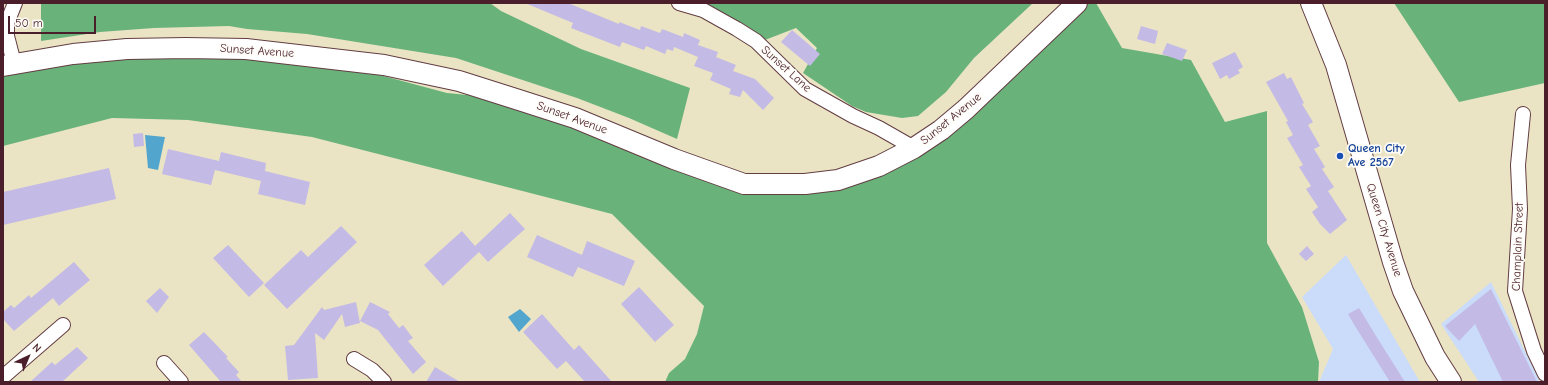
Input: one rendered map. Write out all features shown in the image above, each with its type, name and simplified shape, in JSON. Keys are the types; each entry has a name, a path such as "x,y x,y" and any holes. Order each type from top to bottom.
{"street":[{"path":"8,64 7,23 15,3"},
{"name":"Sunset Lane","path":"679,3 703,10 737,29 756,41 805,89 914,148"},
{"name":"Sunset Avenue","path":"8,64 72,54 186,48 246,49 384,65 459,81 575,118 674,159 744,184 792,185 838,180 879,166 914,148 941,130 966,109 1077,3"},
{"name":"Queen City Avenue","path":"1311,3 1336,65 1393,262 1404,291 1435,357 1451,382"},
{"name":"Champlain Street","path":"1523,114 1518,165 1520,209 1515,291 1534,351 1545,374"},
{"path":"3,377 63,325"},
{"path":"354,359 372,370 384,382"},
{"path":"164,363 181,382"}],"shaded area":[{"path":"1346,255 1420,382 1319,382 1333,349 1302,297"},
{"path":"1491,282 1540,382 1479,382 1441,324"}],"green space":[{"path":"41,3 490,3 501,11 581,49 690,88 677,139 629,118 577,98 456,58 307,34 229,26 154,28 100,32 41,41"},
{"path":"679,3 1033,3 974,58 946,92 918,116 902,118 866,112 852,106 803,73 817,48 796,28 765,40"},
{"path":"1077,3 1096,3 1122,48 1191,60 1225,122 1267,111 1267,243 1302,307 1319,362 1318,382 665,382 669,373 685,359 697,334 704,306 612,214 312,137 188,120 112,118 3,146 3,66 73,54 305,55 447,93 519,100 744,184 805,184 913,148"},
{"path":"1394,3 1545,3 1545,83 1459,102"}],"water":[{"path":"145,135 165,137 158,170 148,168"},
{"path":"520,309 531,319 519,332 508,317"}],"building":[{"path":"525,3 568,3 619,24 619,22 640,30 641,26 660,33 662,29 683,37 684,33 700,40 698,45 718,52 716,57 736,65 733,71 755,79 774,98 763,110 743,90 740,97 729,94 731,89 710,80 713,73 694,66 698,57 674,47 673,51 667,49 665,54 646,46 644,50 622,42 620,47 571,28 573,23"},
{"path":"1141,26 1158,31 1155,44 1137,39"},
{"path":"792,30 820,54 810,66 781,42"},
{"path":"1167,43 1187,50 1182,61 1162,54"},
{"path":"1235,52 1243,67 1238,70 1240,73 1229,79 1227,75 1220,79 1212,63"},
{"path":"1284,73 1287,79 1291,77 1304,103 1302,104 1313,122 1308,125 1320,146 1314,149 1325,167 1322,169 1334,187 1328,191 1347,220 1330,234 1320,224 1312,212 1318,207 1306,189 1311,186 1299,167 1303,165 1287,138 1293,135 1286,122 1288,121 1266,82"},
{"path":"143,133 144,146 134,147 133,134"},
{"path":"168,149 219,161 221,152 266,163 265,171 310,182 305,205 258,194 261,181 215,170 211,185 162,174"},
{"path":"109,168 116,199 3,225 3,192"},
{"path":"510,213 525,229 488,262 479,252 443,286 424,265 462,231 475,246"},
{"path":"341,226 357,242 287,309 264,285 301,250 308,257"},
{"path":"537,235 582,255 587,241 635,261 624,286 578,267 573,277 527,257"},
{"path":"228,245 264,283 249,297 213,258"},
{"path":"1307,246 1314,254 1306,261 1299,254"},
{"path":"74,262 90,280 59,306 53,298 14,331 3,319 3,312 11,305 14,308 29,295 31,298"},
{"path":"639,287 674,325 655,342 621,304"},
{"path":"160,288 169,297 157,313 146,301"},
{"path":"1491,289 1537,382 1503,382 1475,324 1459,341 1445,326"},
{"path":"356,302 360,323 345,327 342,314 324,340 315,333 318,378 288,380 285,346 294,345 322,307 324,310"},
{"path":"370,302 390,312 388,314 399,328 403,325 413,338 408,341 426,362 413,374 378,330 360,321"},
{"path":"1359,308 1405,382 1390,382 1355,326 1348,314"},
{"path":"542,314 574,350 579,345 612,382 585,382 566,361 557,369 523,332"},
{"path":"204,332 228,357 226,358 239,372 236,375 242,382 221,382 189,345"},
{"path":"77,347 88,358 62,382 30,382 52,362 55,365"},
{"path":"435,367 460,382 426,382"}],"place":[{"name":"Queen City Ave 2567","path":"1340,156"}]}
